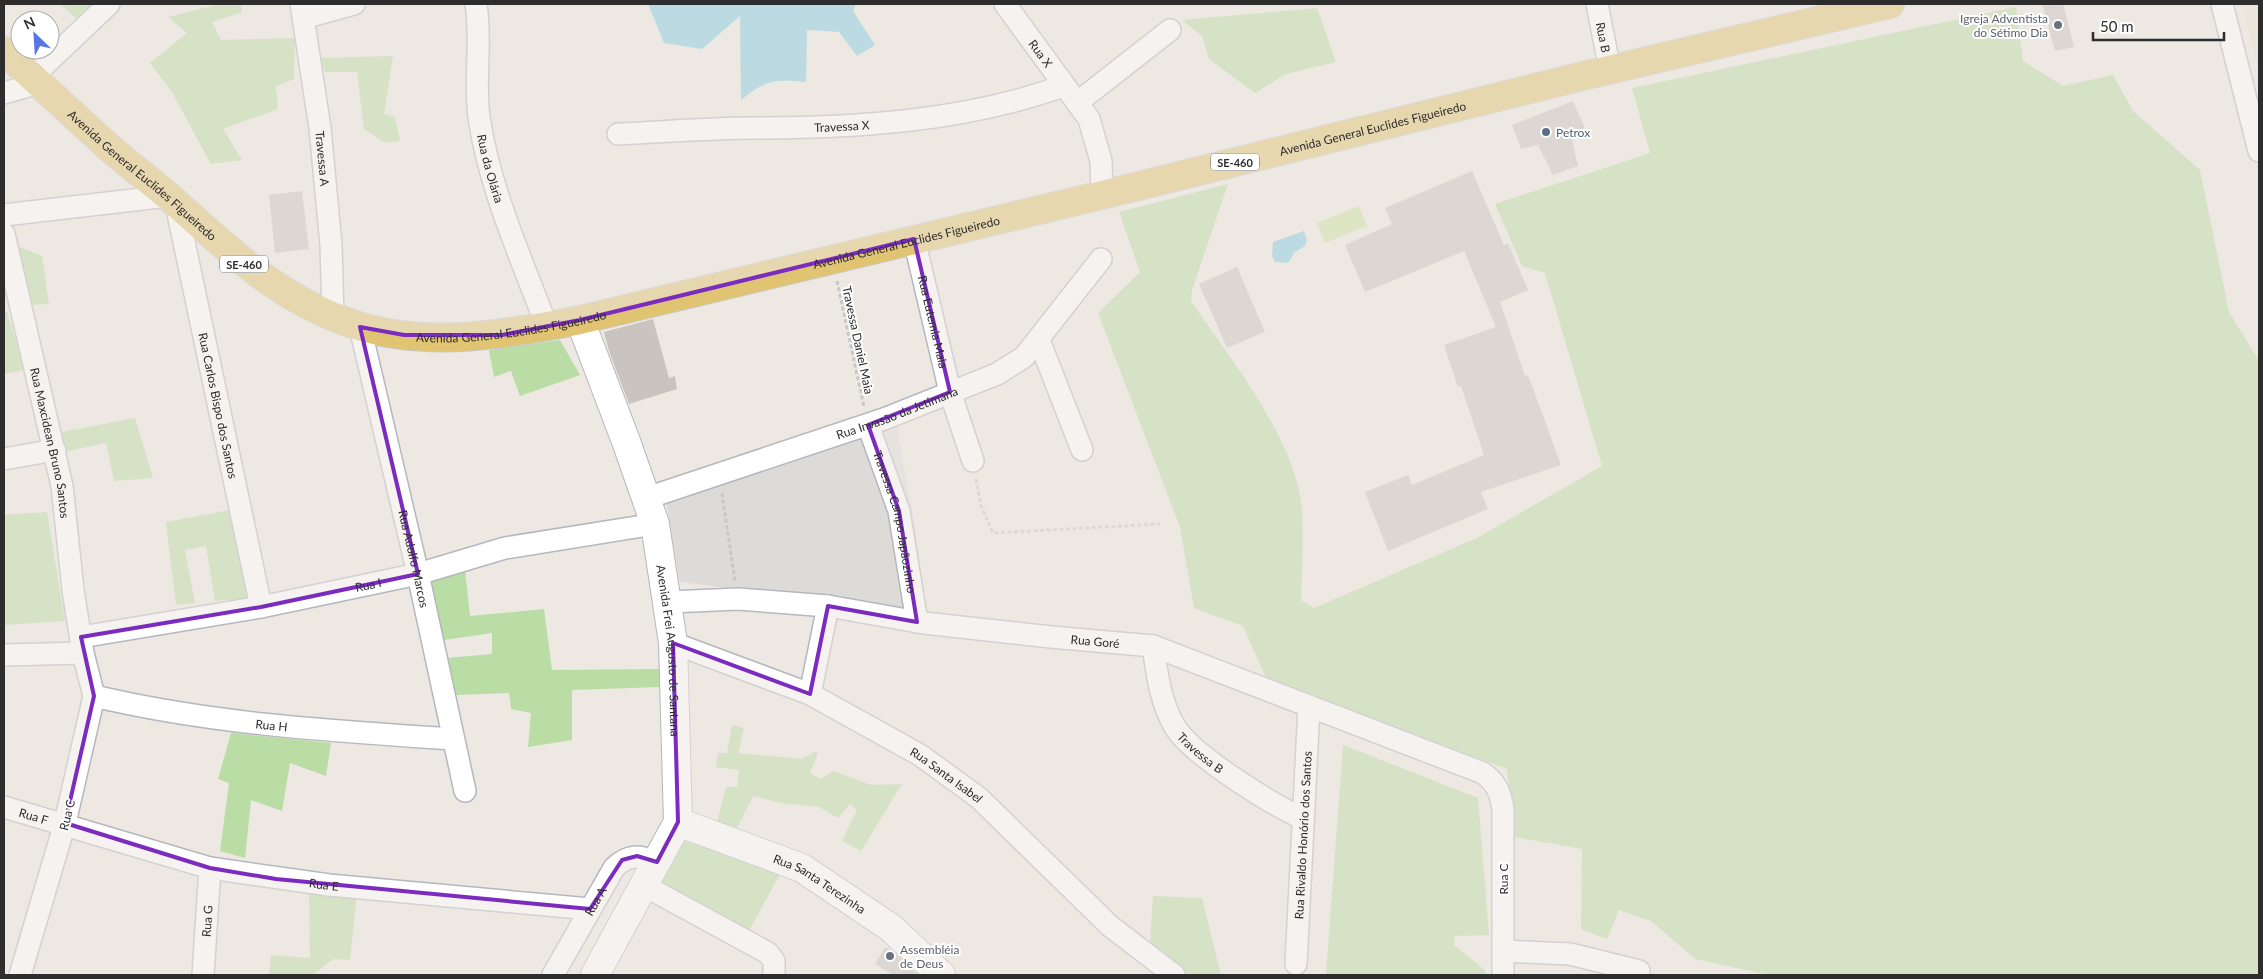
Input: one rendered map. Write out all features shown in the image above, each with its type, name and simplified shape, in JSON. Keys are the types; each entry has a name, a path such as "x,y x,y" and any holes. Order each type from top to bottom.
{"main road":[{"name":"Avenida General Euclides Figueiredo","path":"4,51 105,144 172,200 239,261 272,284 333,316 360,326 404,335 451,337 502,335 580,320 1890,4"}],"street":[{"path":"4,93 36,80 109,4"},
{"path":"302,11 354,4"},
{"name":"Rua da Olária","path":"476,4 478,17 476,83 484,141 504,210 547,327"},
{"name":"Rua X","path":"1005,4 1062,86 1078,102 1089,119 1099,149 1102,195"},
{"name":"Rua B","path":"1598,4 1610,70"},
{"path":"2222,4 2259,151"},
{"name":"Travessa A","path":"302,11 320,128 330,235 333,316"},
{"path":"1078,102 1170,30"},
{"name":"Travessa X","path":"618,134 856,126 917,118 996,104 1035,96 1062,86"},
{"path":"4,215 172,200"},
{"name":"Rua Carlos Bispo dos Santos","path":"172,200 261,607"},
{"name":"Rua Maxcidean Bruno Santos","path":"4,234 62,486 73,590 82,645"},
{"name":"Rua Eutemia Maia","path":"914,239 950,392 973,461"},
{"name":"Rua Invasão da Jetimana","path":"647,498 868,425 997,374 1014,364 1039,340 1101,259"},
{"name":"Avenida Frei Augusto de Santana","path":"580,320 655,524 669,602 673,643 678,822 596,975"},
{"name":"Rua Adolfo Marcos","path":"360,326 418,574 465,791"},
{"path":"1039,340 1082,450"},
{"name":"Travessa Campo Japãozinho","path":"868,425 899,511 917,622"},
{"path":"4,459 55,450"},
{"name":"Rua I","path":"4,655 82,645 418,574 505,548 655,524"},
{"name":"Rua Goré","path":"669,602 738,599 828,606 917,622 1153,646 1483,773 1495,784"},
{"path":"810,694 828,606"},
{"name":"Rua Santa Isabel","path":"673,643 810,694 920,755 962,784 1019,836 1110,926 1174,975"},
{"name":"Rua C","path":"20,975 66,823 94,696 82,645"},
{"name":"Travessa B","path":"1153,646 1163,700 1168,714 1182,737 1278,807 1302,818"},
{"name":"Rua H","path":"94,696 172,713 298,729 453,739"},
{"name":"Rua Rivaldo Honório dos Santos","path":"1296,964 1309,707"},
{"name":"Rua C","path":"1495,784 1500,794 1503,810 1503,975"},
{"name":"Rua F","path":"4,807 66,823"},
{"name":"Rua Santa Terezinha","path":"678,822 802,868 892,928 941,975"},
{"name":"Rua E","path":"66,823 210,868 339,886 590,909"},
{"name":"Rua A","path":"553,975 611,872 622,860 637,856 657,862"},
{"name":"Rua G","path":"203,975 210,868"},
{"path":"645,886 768,953 774,961 774,975"},
{"path":"1503,951 1570,954 1639,971"}],"path":[{"name":"Travessa Daniel Maia","path":"832,258 868,425"},
{"path":"973,461 981,506 993,533 1160,524"},
{"path":"719,474 738,599"}],"highlighted area":[{"path":"914,239 950,392 868,425 899,511 917,622 828,606 810,694 673,643 678,822 657,862 637,856 622,860 590,909 276,879 210,868 65,823 94,696 81,637 261,607 418,574 360,327 404,335 502,335 580,320"}],"shaded area":[{"path":"2242,4 2259,4 2259,73"},
{"path":"896,421 915,527 927,614 680,582 666,501"}],"green space":[{"path":"60,4 93,4 77,19"},
{"path":"220,4 241,4 242,12 212,22 221,40 295,38 294,79 276,86 278,109 223,129 242,160 211,164 172,92 150,63 187,33 168,17"},
{"path":"2016,7 2023,61 2063,86 2113,75 2133,111 2200,170 2229,312 2259,361 2259,975 1769,975 1695,959 1651,921 1619,910 1607,939 1581,929 1582,849 1514,837 1507,769 1266,678 1243,626 1194,608 1180,527 1098,313 1140,272 1119,212 1228,184 1192,290 1191,301 1260,402 1288,457 1298,485 1302,512 1301,600 1314,608 1477,538 1602,466 1545,273 1522,266 1495,204 1650,153 1632,88"},
{"path":"1317,8 1336,62 1286,74 1255,93 1209,59 1202,36 1182,20"},
{"path":"393,56 384,114 395,117 400,141 385,143 364,129 357,72 325,72 320,58"},
{"path":"1359,206 1367,226 1325,243 1317,223"},
{"path":"12,244 42,256 49,304 30,305"},
{"path":"4,312 7,312 25,370 4,374"},
{"path":"560,340 580,375 520,396 511,371 494,377 489,350"},
{"path":"135,418 153,478 114,481 106,443 63,452 62,432"},
{"path":"231,510 251,598 215,601 206,546 185,550 195,603 176,605 166,522"},
{"path":"47,512 65,621 4,625 4,515"},
{"path":"465,570 470,616 544,609 552,670 659,669 659,687 572,690 572,740 528,747 531,713 511,709 509,693 456,695 447,658 492,654 492,633 444,640 430,581"},
{"path":"732,725 744,728 738,753 802,759 815,752 818,753 810,773 821,779 833,771 871,785 902,784 861,851 842,841 857,810 850,804 838,818 819,807 781,803 753,796 737,828 716,826 726,787 737,787 739,770 716,767 718,753 727,753"},
{"path":"231,733 331,743 326,776 290,763 282,811 251,800 245,858 220,851 229,783 218,779"},
{"path":"1343,745 1478,798 1489,935 1455,936 1454,945 1486,971 1486,975 1326,975"},
{"path":"683,841 783,869 748,932 656,881"},
{"path":"309,892 357,895 350,960 333,959 313,975 269,975 271,955 310,958"},
{"path":"1153,896 1202,898 1221,975 1187,975 1150,943"}],"water":[{"path":"648,4 856,4 853,11 875,45 857,56 839,32 807,30 806,82 771,82 757,88 741,100 740,16 702,49 664,43"},
{"path":"1304,231 1307,240 1305,246 1295,252 1288,263 1275,262 1272,256 1273,242"}],"building":[{"name":"Igreja Adventista do Sétimo Dia","path":"2042,4 2063,4 2074,47 2055,51"},
{"name":"Petrox","path":"1573,101 1585,128 1571,135 1578,166 1553,175 1538,145 1521,149 1512,125"},
{"path":"1472,171 1504,245 1508,243 1528,290 1500,302 1525,376 1528,375 1561,465 1481,492 1488,509 1388,551 1365,492 1408,475 1412,485 1484,455 1461,386 1458,387 1444,345 1496,327 1464,251 1365,292 1345,245 1392,224 1385,208"},
{"path":"302,191 309,249 275,253 269,195"},
{"path":"1237,267 1265,332 1227,348 1199,284"},
{"path":"653,319 669,378 675,376 677,389 629,404 609,351 604,332"},
{"name":"Assembléia de Deus","path":"885,947 894,952 918,975 893,975 875,964"}],"place":[{"name":"Igreja Adventista do Sétimo Dia","path":"2058,25"},
{"name":"Petrox","path":"1546,132"},
{"name":"Assembléia de Deus","path":"890,956"}]}
